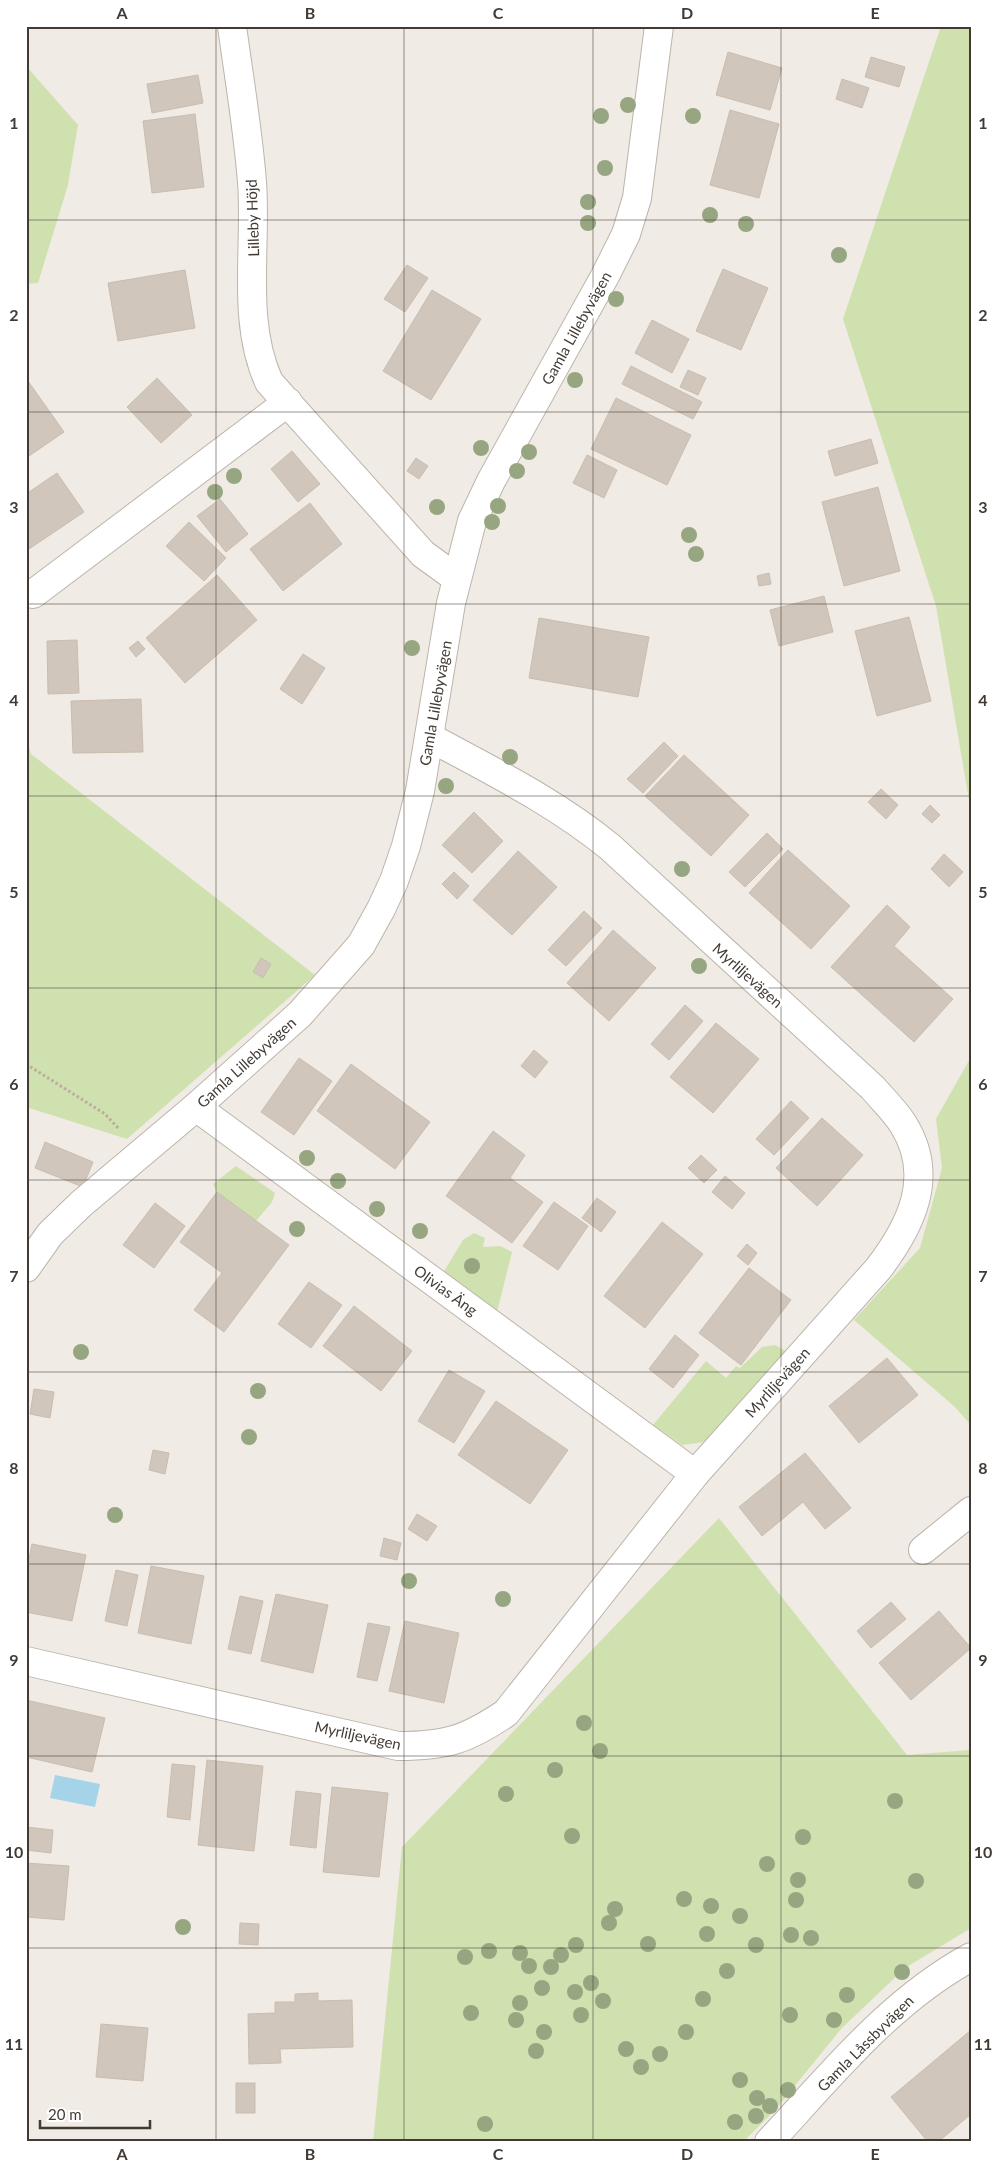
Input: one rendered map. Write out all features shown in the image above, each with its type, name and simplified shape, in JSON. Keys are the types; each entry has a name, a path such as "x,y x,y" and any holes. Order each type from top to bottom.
{"street":[{"name":"Lilleby Höjd","path":"232,26 252,182 254,323 261,364 269,382 423,554 456,578"},
{"name":"Gamla Lillebyvägen","path":"26,1268 50,1234 81,1204 196,1107 300,1014 361,945 394,881 406,846 420,791 456,578 472,521 491,480 605,276 626,234 637,198 659,26"},
{"path":"33,594 288,402"},
{"name":"Myrliljevägen","path":"26,1661 398,1746 427,1746 453,1742 478,1732 506,1713 695,1474 878,1269 897,1244 912,1212 919,1180 919,1166 915,1150 903,1124 873,1088 610,847 581,824 519,785 429,737"},
{"name":"Olivias Äng","path":"196,1107 695,1474"},
{"path":"923,1550 971,1511"},
{"name":"Gamla Låssbyvägen","path":"769,2142 892,2013 914,1993 971,1957"}],"path":[{"path":"26,1064 106,1114 140,1154"}],"green space":[{"path":"941,26 971,26 971,812 936,606 843,319"},
{"path":"26,66 78,125 68,185 38,283 26,284"},
{"path":"26,738 31,754 315,975 127,1139 26,1107"},
{"path":"971,1057 971,1425 955,1407 854,1320 920,1248 942,1168 936,1119"},
{"path":"236,1166 275,1193 272,1202 256,1221 217,1192 213,1184"},
{"path":"474,1233 485,1238 483,1247 500,1246 512,1252 496,1316 440,1278 463,1240"},
{"path":"775,1345 789,1353 705,1442 682,1445 653,1425 706,1361 726,1378 736,1366 740,1368 762,1347"},
{"path":"719,1518 907,1755 971,1750 971,1928 905,1968 841,2029 776,2109 743,2142 373,2142 402,1847"}],"water":[{"path":"55,1775 100,1784 95,1807 50,1798"}],"building":[{"path":"728,52 782,68 770,110 716,95"},
{"path":"871,57 905,67 899,87 865,77"},
{"path":"198,75 203,103 152,113 147,84"},
{"path":"842,79 869,88 862,108 836,99"},
{"path":"730,110 779,124 759,198 710,185"},
{"path":"195,114 204,187 152,193 143,121"},
{"path":"407,265 428,278 405,312 384,299"},
{"path":"723,269 768,288 741,350 696,331"},
{"path":"185,270 195,328 118,341 108,283"},
{"path":"432,290 481,319 431,400 383,371"},
{"path":"652,320 689,339 672,373 635,353"},
{"path":"631,366 702,402 693,419 622,384"},
{"path":"688,370 706,378 698,395 680,387"},
{"path":"157,378 192,415 161,443 127,407"},
{"path":"28,381 64,432 26,458 26,382"},
{"path":"616,398 691,435 667,485 591,449"},
{"path":"871,439 878,463 835,476 828,451"},
{"path":"292,451 320,484 298,502 271,469"},
{"path":"587,455 617,470 604,498 573,483"},
{"path":"416,458 428,466 419,479 407,471"},
{"path":"57,473 84,512 26,551 26,494"},
{"path":"878,487 900,571 844,586 822,502"},
{"path":"220,499 248,534 226,552 197,516"},
{"path":"310,503 342,544 283,591 250,549"},
{"path":"189,522 226,558 204,581 166,546"},
{"path":"769,573 771,584 759,586 757,576"},
{"path":"217,575 257,620 185,683 146,638"},
{"path":"824,596 833,632 779,646 770,610"},
{"path":"909,617 931,701 877,716 855,631"},
{"path":"539,618 649,637 638,697 529,678"},
{"path":"77,640 79,693 48,694 47,641"},
{"path":"138,641 145,649 136,657 129,648"},
{"path":"303,654 325,668 302,704 280,689"},
{"path":"141,699 143,752 73,753 71,701"},
{"path":"664,742 678,756 643,793 627,779"},
{"path":"684,755 749,815 711,856 645,796"},
{"path":"881,789 898,805 886,819 868,802"},
{"path":"930,805 940,815 932,823 922,814"},
{"path":"474,812 503,841 472,873 442,845"},
{"path":"767,833 783,849 745,887 729,872"},
{"path":"788,850 850,906 811,949 749,893"},
{"path":"518,851 557,887 512,935 473,900"},
{"path":"944,854 963,872 949,887 931,869"},
{"path":"454,872 469,886 457,899 442,884"},
{"path":"887,905 910,927 894,946 953,999 914,1042 831,967"},
{"path":"584,911 602,928 566,966 548,950"},
{"path":"613,930 656,968 609,1021 567,983"},
{"path":"261,958 271,964 263,978 253,972"},
{"path":"685,1005 703,1021 669,1060 651,1044"},
{"path":"716,1023 759,1059 713,1113 670,1077"},
{"path":"534,1050 548,1062 535,1078 521,1066"},
{"path":"299,1058 332,1081 294,1135 261,1112"},
{"path":"351,1064 430,1122 395,1169 317,1111"},
{"path":"791,1101 809,1118 774,1155 756,1139"},
{"path":"822,1118 863,1155 817,1206 776,1168"},
{"path":"493,1131 525,1155 510,1178 543,1202 512,1243 446,1196"},
{"path":"45,1142 93,1162 83,1187 35,1168"},
{"path":"701,1155 717,1170 704,1183 688,1168"},
{"path":"725,1176 745,1193 732,1209 712,1192"},
{"path":"217,1192 289,1245 224,1332 194,1310 222,1273 180,1242"},
{"path":"597,1198 616,1212 601,1232 582,1218"},
{"path":"554,1202 588,1226 558,1270 523,1246"},
{"path":"155,1203 185,1226 154,1268 123,1245"},
{"path":"662,1222 703,1254 645,1328 604,1296"},
{"path":"747,1244 757,1253 748,1265 737,1256"},
{"path":"749,1268 791,1300 741,1365 699,1333"},
{"path":"309,1282 342,1305 311,1348 278,1324"},
{"path":"354,1306 412,1351 381,1391 323,1346"},
{"path":"675,1335 699,1355 673,1388 649,1369"},
{"path":"887,1358 918,1395 859,1443 829,1406"},
{"path":"449,1370 485,1391 454,1443 418,1421"},
{"path":"34,1389 54,1392 50,1418 30,1414"},
{"path":"496,1401 568,1450 530,1504 458,1455"},
{"path":"153,1450 169,1453 165,1474 149,1470"},
{"path":"805,1453 851,1508 825,1529 803,1502 762,1536 739,1507"},
{"path":"417,1514 437,1526 427,1541 408,1529"},
{"path":"384,1538 401,1543 397,1560 380,1556"},
{"path":"32,1544 86,1555 72,1621 26,1612 26,1574"},
{"path":"151,1566 204,1576 191,1644 138,1633"},
{"path":"116,1570 138,1575 127,1626 105,1621"},
{"path":"276,1594 328,1605 313,1673 261,1661"},
{"path":"240,1596 263,1601 251,1654 228,1649"},
{"path":"891,1602 906,1619 871,1648 857,1631"},
{"path":"939,1611 971,1648 911,1700 879,1663"},
{"path":"405,1621 459,1633 444,1703 389,1691"},
{"path":"368,1623 390,1627 377,1681 357,1677"},
{"path":"26,1700 105,1718 92,1772 26,1757"},
{"path":"207,1760 263,1766 254,1851 198,1845"},
{"path":"172,1764 195,1766 190,1820 167,1817"},
{"path":"332,1787 388,1793 379,1877 323,1872"},
{"path":"296,1791 321,1794 316,1848 290,1845"},
{"path":"26,1827 53,1830 51,1853 26,1850"},
{"path":"26,1863 69,1866 64,1920 26,1917"},
{"path":"240,1923 259,1924 258,1945 239,1944"},
{"path":"318,1993 318,2001 352,2000 353,2047 280,2049 281,2063 249,2064 248,2014 275,2013 275,2002 295,2002 295,1994"},
{"path":"101,2024 148,2028 143,2081 96,2077"},
{"path":"971,2030 971,2114 938,2142 928,2142 891,2097"},
{"path":"236,2083 255,2083 255,2113 236,2113"}]}
